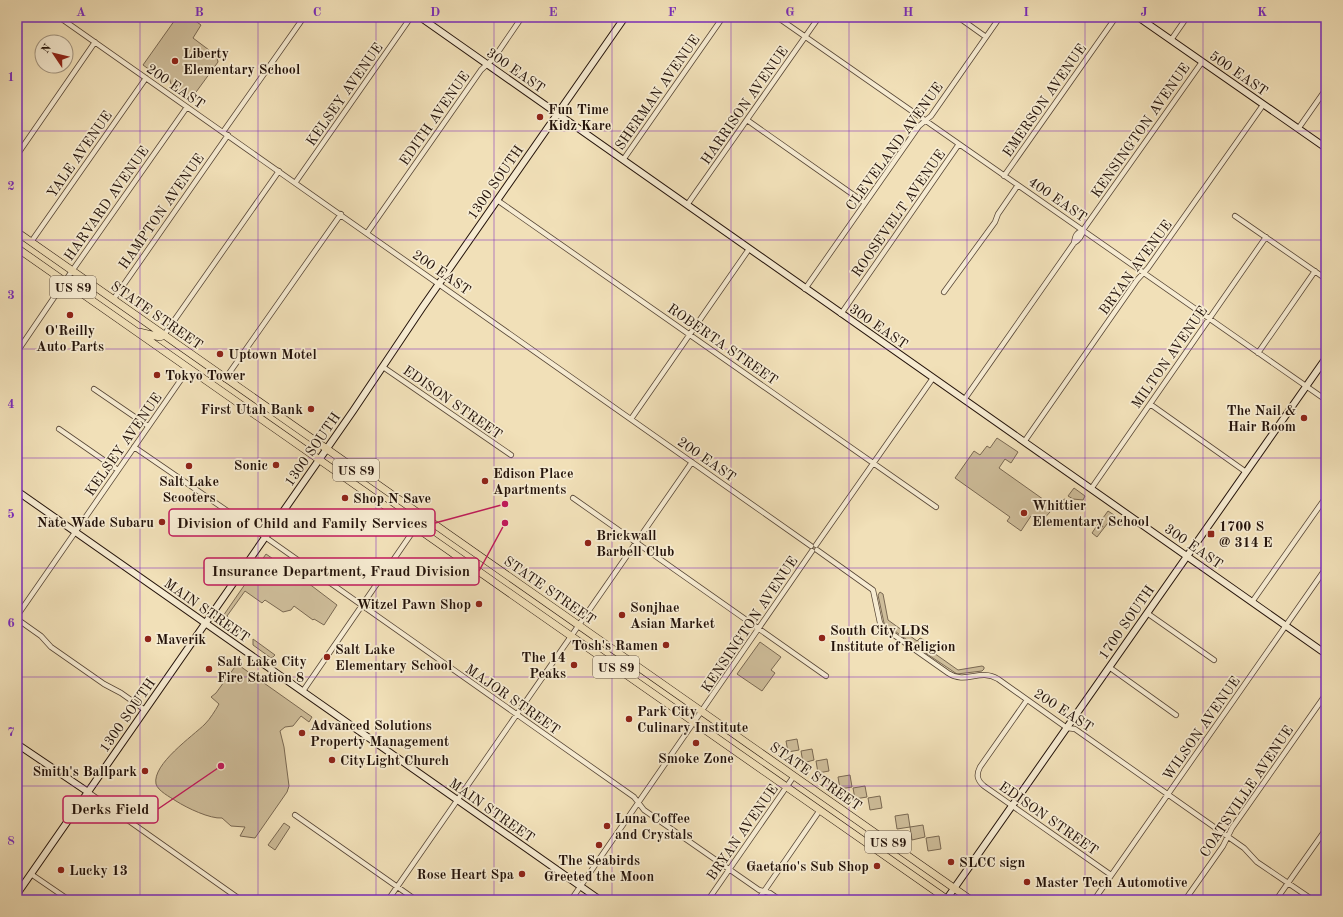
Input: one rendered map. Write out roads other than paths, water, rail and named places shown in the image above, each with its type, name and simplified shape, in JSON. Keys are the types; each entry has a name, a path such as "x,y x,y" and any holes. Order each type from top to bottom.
{"main road":[{"name":"STATE STREET","path":"17,232 971,900"},
{"name":"STATE STREET","path":"17,248 947,900"},
{"path":"135,331 160,337 164,335"},
{"path":"189,368 211,368"}],"street":[{"path":"17,21 20,17"},
{"name":"200 EAST","path":"59,17 65,19 187,107 815,547 873,590 880,623 884,628 953,676 964,678 987,674 993,676 1066,728 1075,729 1168,794 1244,848 1257,862 1313,900"},
{"path":"223,132 304,17"},
{"name":"KELSEY AVENUE","path":"295,183 411,17"},
{"name":"300 EAST","path":"420,17 1326,654"},
{"name":"EDITH AVENUE","path":"367,233 481,70 494,57 522,17"},
{"name":"1300 SOUTH","path":"17,894 383,367 439,283 625,17"},
{"name":"SHERMAN AVENUE","path":"623,160 723,17"},
{"name":"400 EAST","path":"776,17 1326,400"},
{"name":"HARRISON AVENUE","path":"687,206 819,17"},
{"path":"958,17 986,37"},
{"name":"CLEVELAND AVENUE","path":"805,289 919,126 931,116 1000,17"},
{"name":"EMERSON AVENUE","path":"1004,176 1116,17"},
{"name":"500 EAST","path":"1138,17 1326,148"},
{"path":"1171,40 1187,17"},
{"path":"17,155 95,42"},
{"name":"KENSINGTON AVENUE","path":"964,400 1074,243 1082,236 1083,230 1202,62"},
{"name":"YALE AVENUE","path":"31,242 146,78"},
{"path":"1298,129 1326,89"},
{"name":"BRYAN AVENUE","path":"1024,442 1263,105"},
{"name":"HARVARD AVENUE","path":"17,352 187,107"},
{"path":"747,120 865,203"},
{"name":"HAMPTON AVENUE","path":"113,300 228,135"},
{"name":"ROOSEVELT AVENUE","path":"841,314 959,144"},
{"path":"164,335 279,171"},
{"path":"944,292 996,222 998,214 1018,185"},
{"name":"ROBERTA STREET","path":"497,200 936,507"},
{"path":"225,379 341,214"},
{"path":"1235,216 1326,279"},
{"name":"MILTON AVENUE","path":"1091,489 1266,237"},
{"path":"631,419 749,249"},
{"path":"1258,353 1315,271"},
{"name":"1700 SOUTH","path":"947,900 1326,358"},
{"name":"EDISON STREET","path":"383,367 511,455"},
{"name":"KELSEY AVENUE","path":"17,616 189,368"},
{"path":"815,547 933,378"},
{"path":"94,389 148,426"},
{"path":"1150,404 1246,472"},
{"path":"59,429 118,470"},
{"name":"MAJOR STREET","path":"134,447 265,537 634,797 644,810 759,890 770,893 780,900"},
{"path":"388,900 692,462"},
{"name":"MAIN STREET","path":"17,491 600,900"},
{"path":"1252,602 1326,497"},
{"path":"572,498 826,676"},
{"path":"303,691 416,527"},
{"name":"KENSINGTON AVENUE","path":"571,900 812,551 816,552 815,547"},
{"name":"WILSON AVENUE","path":"1094,900 1326,568"},
{"path":"1147,613 1214,660"},
{"path":"17,619 41,636 51,647 104,684 121,693 145,710"},
{"path":"1109,668 1176,715"},
{"name":"COATSVILLE AVENUE","path":"1185,900 1326,694"},
{"name":"EDISON STREET","path":"1027,700 980,767 978,780 984,786 1111,876"},
{"path":"17,744 241,900"},
{"name":"BRYAN AVENUE","path":"708,900 794,776"},
{"path":"758,900 820,810"},
{"path":"295,815 416,900"},
{"path":"1276,900 1326,829"},
{"path":"31,874 69,900"}],"place":[{"name":"Liberty Elementary School","path":"175,61"},
{"name":"Fun Time Kidz Kare","path":"540,117"},
{"name":"O'Reilly Auto Parts","path":"70,315"},
{"name":"Uptown Motel","path":"220,354"},
{"name":"Tokyo Tower","path":"157,375"},
{"name":"First Utah Bank","path":"311,409"},
{"name":"The Nail & Hair Room","path":"1304,418"},
{"name":"Sonic","path":"276,465"},
{"name":"Salt Lake Scooters","path":"189,466"},
{"name":"Edison Place Apartments","path":"485,481"},
{"name":"Shop N Save","path":"345,498"},
{"name":"Division of Child and Family Services","path":"505,504"},
{"name":"Whittier Elementary School","path":"1024,513"},
{"name":"Nate Wade Subaru","path":"162,522"},
{"name":"Insurance Department, Fraud Division","path":"505,523"},
{"name":"1700 S @ 314 E","path":"1211,534"},
{"name":"Brickwall Barbell Club","path":"588,543"},
{"name":"Witzel Pawn Shop","path":"479,604"},
{"name":"Sonjhae Asian Market","path":"622,615"},
{"name":"South City LDS Institute of Religion","path":"822,638"},
{"name":"Maverik","path":"148,639"},
{"name":"Tosh's Ramen","path":"666,645"},
{"name":"Salt Lake Elementary School","path":"327,657"},
{"name":"The 14 Peaks","path":"574,665"},
{"name":"Salt Lake City Fire Station 8","path":"209,669"},
{"name":"Park City Culinary Institute","path":"629,719"},
{"name":"Advanced Solutions Property Management","path":"302,733"},
{"name":"Smoke Zone","path":"696,743"},
{"name":"CityLight Church","path":"332,760"},
{"name":"Derks Field","path":"221,766"},
{"name":"Smith's Ballpark","path":"145,771"},
{"name":"Luna Coffee and Crystals","path":"607,826"},
{"name":"The Seabirds Greeted the Moon","path":"599,845"},
{"name":"SLCC sign","path":"951,862"},
{"name":"Gaetano's Sub Shop","path":"877,866"},
{"name":"Lucky 13","path":"61,870"},
{"name":"Rose Heart Spa","path":"522,874"},
{"name":"Master Tech Automotive","path":"1027,882"}]}
